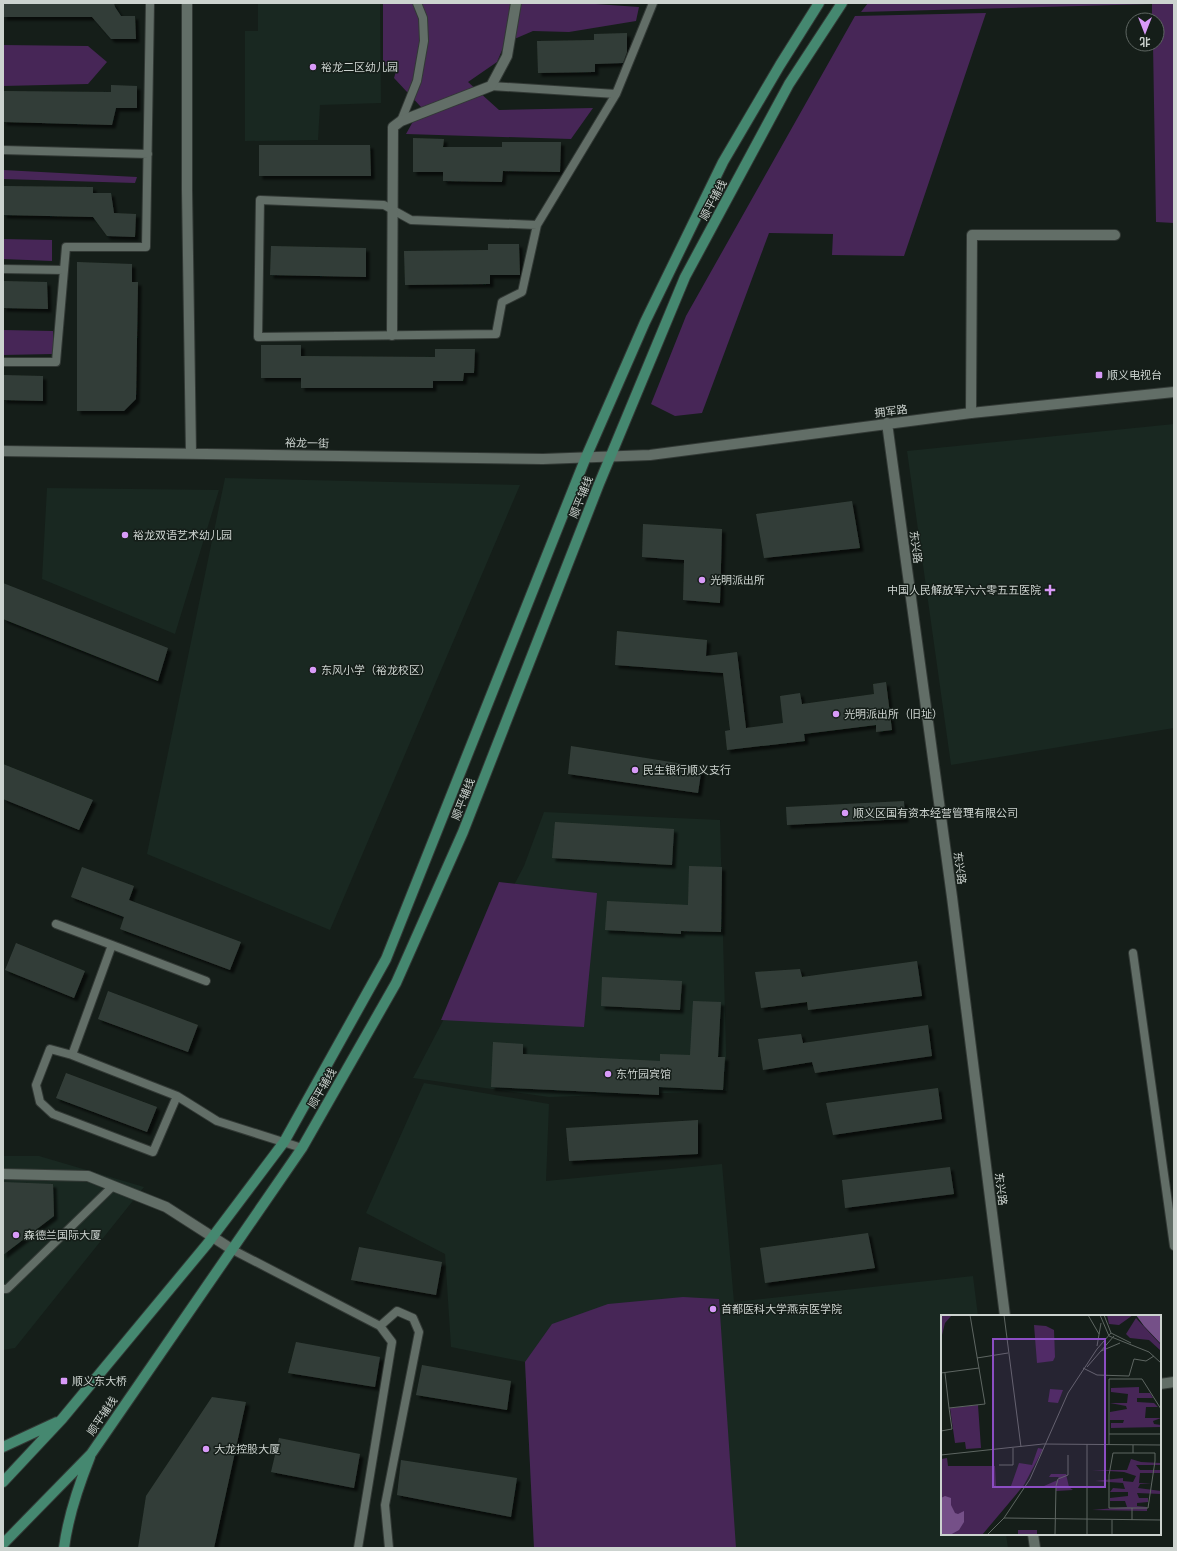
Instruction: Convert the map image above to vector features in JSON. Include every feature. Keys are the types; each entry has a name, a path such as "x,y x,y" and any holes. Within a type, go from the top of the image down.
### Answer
{"main road":[{"name":"顺平辅线","path":"3,1482 62,1419 213,1237 284,1142 386,959 586,457 645,322 723,162 780,64 819,3"},
{"name":"顺平辅线","path":"3,1544 91,1454 302,1148 396,983 454,853 599,484 685,277 789,84 842,3"},
{"path":"3,1447 62,1419"},
{"path":"64,1548 67,1526 76,1493 91,1454"}],"street":[{"path":"187,3 187,190 191,453"},
{"path":"392,335 394,127 400,121 491,86 507,56 516,3"},
{"path":"971,413 972,235 1115,235"},
{"name":"拥军路","path":"611,456 650,454 971,413 1174,392"},
{"name":"东兴路","path":"887,423 952,897 1005,1315"},
{"name":"裕龙一街","path":"3,451 543,459 611,456"},
{"path":"3,1174 88,1176 166,1207 233,1250"},
{"path":"1161,1384 1174,1382"},
{"path":"1033,1535 1035,1548"}],"lane":[{"path":"3,362 56,362 66,247 146,247 150,3"},
{"path":"400,121 417,81 424,41 423,18 416,3"},
{"path":"537,225 411,220 384,205 260,200 258,337 496,334 502,302 522,292 537,225 616,94 653,3"},
{"path":"491,86 616,94"},
{"path":"3,150 148,154"},
{"path":"3,269 64,270"},
{"path":"56,924 206,981"},
{"path":"72,1055 112,945"},
{"path":"1133,953 1174,1246"},
{"path":"177,1096 153,1152 53,1114 40,1102 36,1085 50,1049 72,1055 177,1096 218,1121 302,1148"},
{"path":"3,1289 7,1289 113,1186"},
{"path":"233,1250 380,1326 392,1342 358,1548"},
{"path":"380,1326 397,1311 413,1318 419,1332 385,1505 389,1548"}],"shaded area":[{"name":"裕龙二区幼儿园","path":"258,3 380,3 381,103 320,105 318,140 245,141 245,31 258,31"},
{"path":"383,3 581,3 639,7 636,21 569,32 533,31 505,43 497,62 468,82 499,110 593,108 571,139 406,134 421,107 394,78 397,68 383,65"},
{"path":"868,3 1174,3 1174,223 1156,222 1153,52 1165,52 1165,12 1152,12 1152,4 861,12"},
{"path":"986,13 904,256 832,255 833,234 769,233 702,413 675,416 651,404 686,316 855,16"},
{"path":"3,45 88,46 107,62 88,84 3,86"},
{"path":"3,170 137,177 135,183 3,179"},
{"path":"3,239 52,240 52,261 3,259"},
{"path":"3,330 53,331 53,354 3,355"},
{"name":"中国人民解放军六六零五五医院","path":"1174,424 1174,728 951,765 907,451"},
{"name":"东风小学（裕龙校区）","path":"225,478 520,485 330,930 147,854"},
{"name":"裕龙双语艺术幼儿园","path":"47,488 219,490 175,634 42,579"},
{"name":"东竹园宾馆","path":"544,812 720,820 727,1091 549,1097 413,1078 524,866"},
{"path":"499,882 597,893 584,1027 441,1020"},
{"name":"首都医科大学燕京医学院","path":"424,1083 549,1104 546,1181 722,1164 734,1302 973,1276 978,1315 941,1315 941,1535 1006,1535 1008,1548 534,1548 525,1362 451,1347 445,1254 366,1213"},
{"path":"3,1156 39,1156 144,1187 15,1348 3,1350"},
{"path":"683,1297 719,1299 736,1548 534,1548 525,1362 552,1324 608,1304"}],"building":[{"path":"3,3 114,3 121,16 135,16 136,39 111,39 92,17 3,17"},
{"path":"627,33 627,52 623,63 595,64 595,72 538,73 537,41 594,40 594,34"},
{"path":"111,85 137,86 137,108 116,108 112,125 3,122 3,91 111,92"},
{"path":"413,138 444,139 443,147 502,147 502,142 561,142 560,172 503,171 502,182 443,181 443,172 413,172"},
{"path":"259,145 370,145 371,176 259,176"},
{"path":"3,186 93,187 93,193 111,193 114,213 136,214 135,237 107,236 93,217 3,215"},
{"path":"488,244 519,244 520,275 490,275 490,284 405,285 404,251 488,250"},
{"path":"271,246 366,248 366,277 270,275"},
{"path":"77,262 132,264 132,282 138,282 136,399 124,411 77,411"},
{"path":"3,281 47,282 48,309 3,308"},
{"path":"261,345 301,345 301,356 435,357 435,349 475,349 474,373 464,373 463,381 433,381 433,388 301,388 301,378 261,378"},
{"path":"3,375 43,376 43,401 3,400"},
{"path":"852,501 860,548 764,558 756,514"},
{"name":"光明派出所","path":"643,524 722,529 720,603 683,600 684,560 642,557"},
{"path":"3,583 168,648 158,681 3,619"},
{"path":"617,631 707,640 706,656 737,652 746,728 783,723 780,696 800,693 802,704 874,694 873,684 886,682 892,730 876,732 876,725 804,734 805,741 727,750 725,731 730,730 723,673 615,665"},
{"name":"民生银行顺义支行","path":"571,746 702,767 698,793 568,774"},
{"path":"3,764 93,800 79,830 3,799"},
{"name":"顺义区国有资本经营管理有限公司","path":"904,801 905,819 787,825 786,807"},
{"path":"555,822 674,829 672,865 552,858"},
{"path":"689,866 722,867 721,932 681,931 681,934 605,930 607,901 688,905"},
{"path":"82,867 134,886 129,900 241,942 230,970 120,929 124,917 71,897"},
{"path":"16,943 85,971 74,998 5,970"},
{"path":"917,961 922,996 808,1010 807,1002 761,1008 755,972 800,969 802,977"},
{"path":"602,977 682,981 680,1010 601,1006"},
{"path":"108,991 198,1025 188,1052 98,1019"},
{"name":"东竹园宾馆","path":"693,1001 721,1002 718,1057 725,1057 723,1090 659,1087 659,1095 491,1087 493,1042 523,1044 523,1054 660,1061 660,1054 690,1055"},
{"path":"928,1025 932,1056 815,1073 812,1062 763,1070 758,1039 801,1034 803,1043"},
{"path":"66,1073 157,1107 147,1132 56,1098"},
{"path":"938,1088 942,1119 833,1135 826,1103"},
{"path":"698,1120 698,1154 569,1161 566,1128"},
{"path":"950,1167 954,1194 845,1208 842,1180"},
{"name":"森德兰国际大厦","path":"3,1182 53,1184 54,1216 3,1255"},
{"path":"868,1233 875,1268 765,1283 760,1248"},
{"path":"359,1247 442,1262 436,1295 351,1280"},
{"path":"296,1342 380,1357 375,1387 288,1373"},
{"path":"422,1365 511,1381 507,1410 416,1395"},
{"name":"大龙控股大厦","path":"212,1397 246,1402 214,1548 138,1548 146,1496"},
{"path":"279,1438 360,1454 354,1488 271,1472"},
{"path":"401,1460 517,1478 511,1517 397,1495"}],"place":[{"name":"裕龙二区幼儿园","path":"313,67"},
{"name":"顺义电视台","path":"1099,375"},
{"name":"裕龙双语艺术幼儿园","path":"125,535"},
{"name":"光明派出所","path":"702,580"},
{"name":"中国人民解放军六六零五五医院","path":"1050,590"},
{"name":"东风小学（裕龙校区）","path":"313,670"},
{"name":"光明派出所（旧址）","path":"836,714"},
{"name":"民生银行顺义支行","path":"635,770"},
{"name":"顺义区国有资本经营管理有限公司","path":"845,813"},
{"name":"东竹园宾馆","path":"608,1074"},
{"name":"森德兰国际大厦","path":"16,1235"},
{"name":"首都医科大学燕京医学院","path":"713,1309"},
{"name":"顺义东大桥","path":"64,1381"},
{"name":"大龙控股大厦","path":"206,1449"}]}
